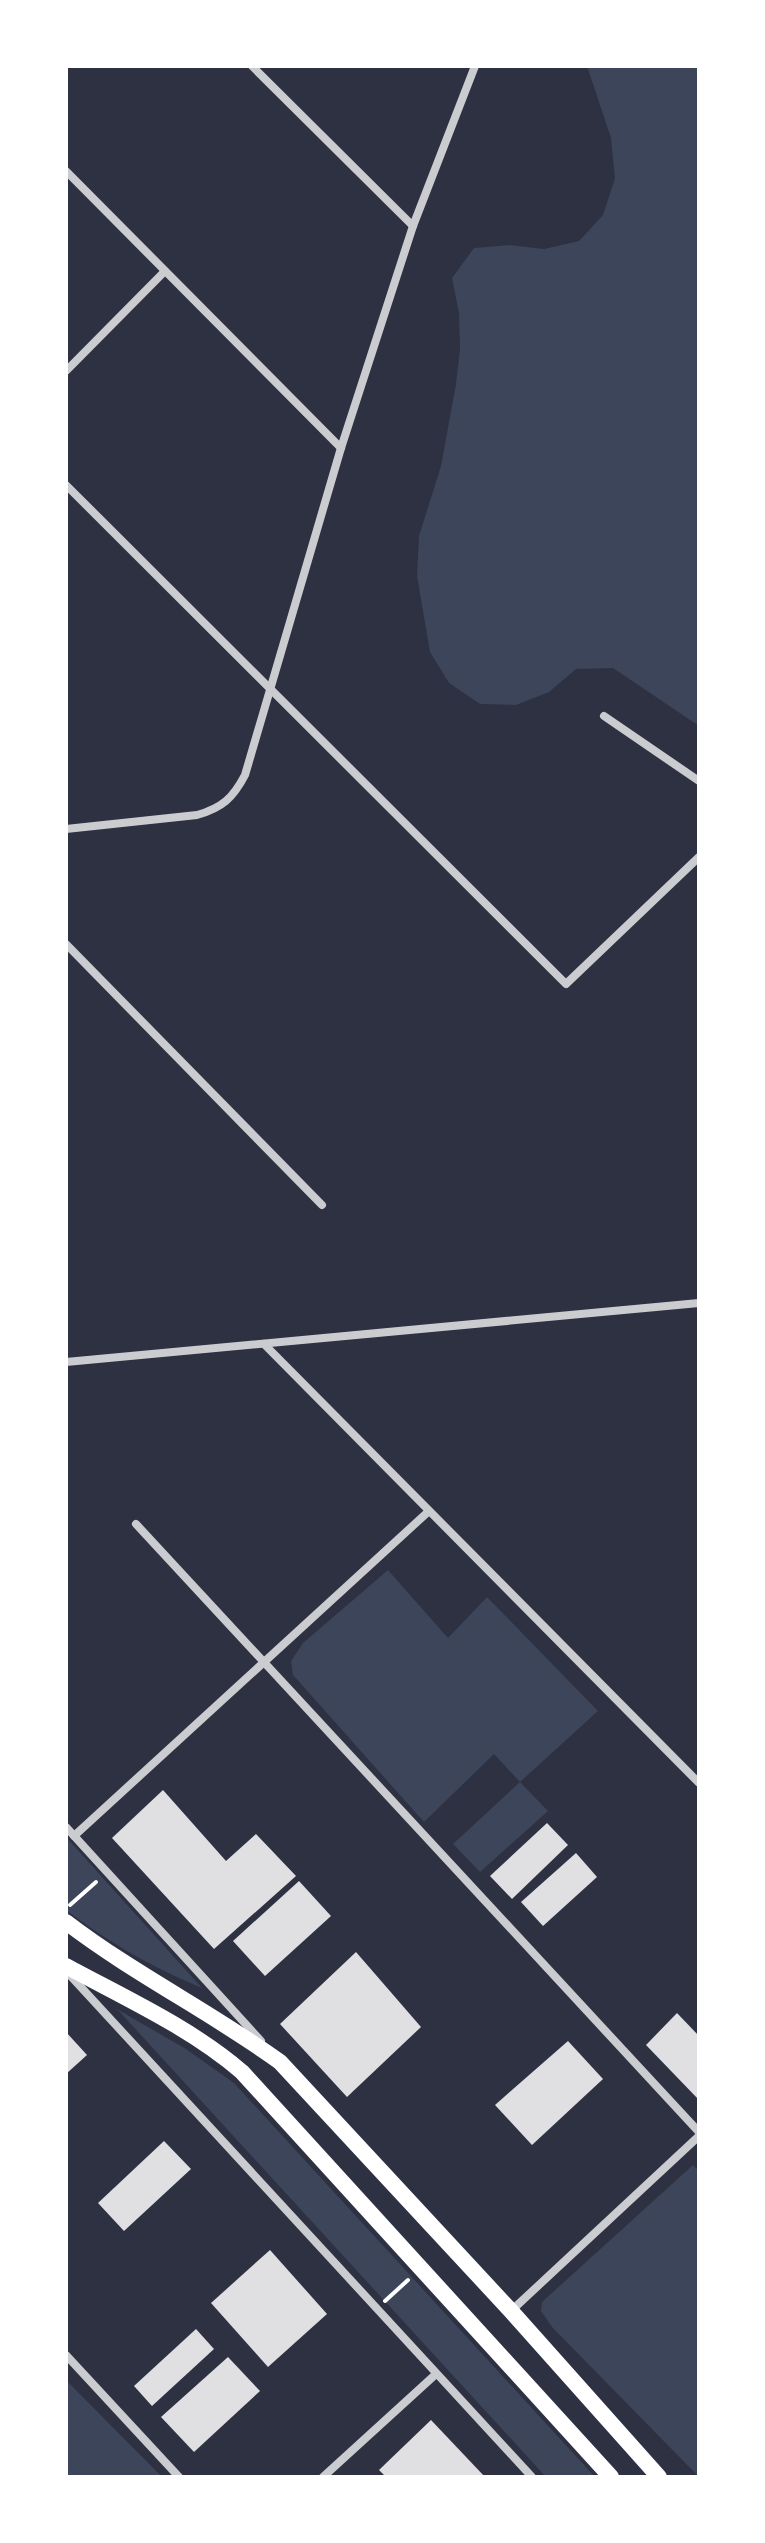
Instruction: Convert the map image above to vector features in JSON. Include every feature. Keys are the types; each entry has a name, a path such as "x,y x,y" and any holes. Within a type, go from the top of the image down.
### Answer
{"main road":[{"path":"66,1922 102,1949 280,2062 511,2311 659,2477"},
{"path":"66,1969 197,2039 242,2072 611,2477"}],"street":[{"path":"252,66 413,226"},
{"path":"66,829 192,816 214,810 228,802 245,775 341,448 413,226 475,66"},
{"path":"66,171 341,448"},
{"path":"66,371 165,271"},
{"path":"66,485 566,984 699,857"},
{"path":"604,716 699,781"},
{"path":"66,944 322,1205"},
{"path":"66,1362 699,1303"},
{"path":"264,1344 699,1783"},
{"path":"74,1836 429,1511"},
{"path":"136,1524 699,2134 511,2311"},
{"path":"66,1827 280,2062"},
{"path":"66,1969 532,2477"},
{"path":"66,2355 179,2477"},
{"path":"323,2477 436,2374"}],"path":[{"path":"66,1910 107,1872"}],"shaded area":[{"path":"587,66 699,66 699,726 613,668 576,669 549,692 516,705 480,704 449,683 430,652 417,576 419,536 441,466 456,384 460,349 459,313 452,278 474,248 510,245 544,249 579,241 603,215 615,178 611,138"},
{"path":"388,1570 448,1638 487,1597 598,1711 520,1782 494,1754 424,1822 293,1675 291,1661 303,1643"},
{"path":"520,1782 548,1811 480,1872 453,1844"},
{"path":"66,1837 202,1988 131,1954 66,1910"},
{"path":"117,2009 186,2049 234,2083 595,2477 546,2477"},
{"path":"693,2165 699,2171 699,2477 552,2327 541,2311 542,2302"},
{"path":"66,2380 162,2477 66,2477"}],"building":[{"path":"163,1790 226,1861 256,1834 296,1876 214,1949 112,1838"},
{"path":"547,1823 568,1845 512,1899 490,1876"},
{"path":"576,1853 597,1877 543,1926 521,1902"},
{"path":"299,1881 331,1916 265,1976 233,1941"},
{"path":"356,1952 421,2027 347,2097 280,2024"},
{"path":"677,2013 699,2036 699,2100 646,2045"},
{"path":"66,2032 87,2055 66,2074"},
{"path":"568,2041 603,2079 532,2145 495,2105"},
{"path":"164,2141 191,2169 124,2231 98,2203"},
{"path":"270,2250 327,2314 268,2367 211,2303"},
{"path":"196,2329 214,2349 152,2406 134,2386"},
{"path":"228,2357 260,2391 194,2452 161,2417"},
{"path":"431,2420 485,2477 386,2477 379,2470"}]}
